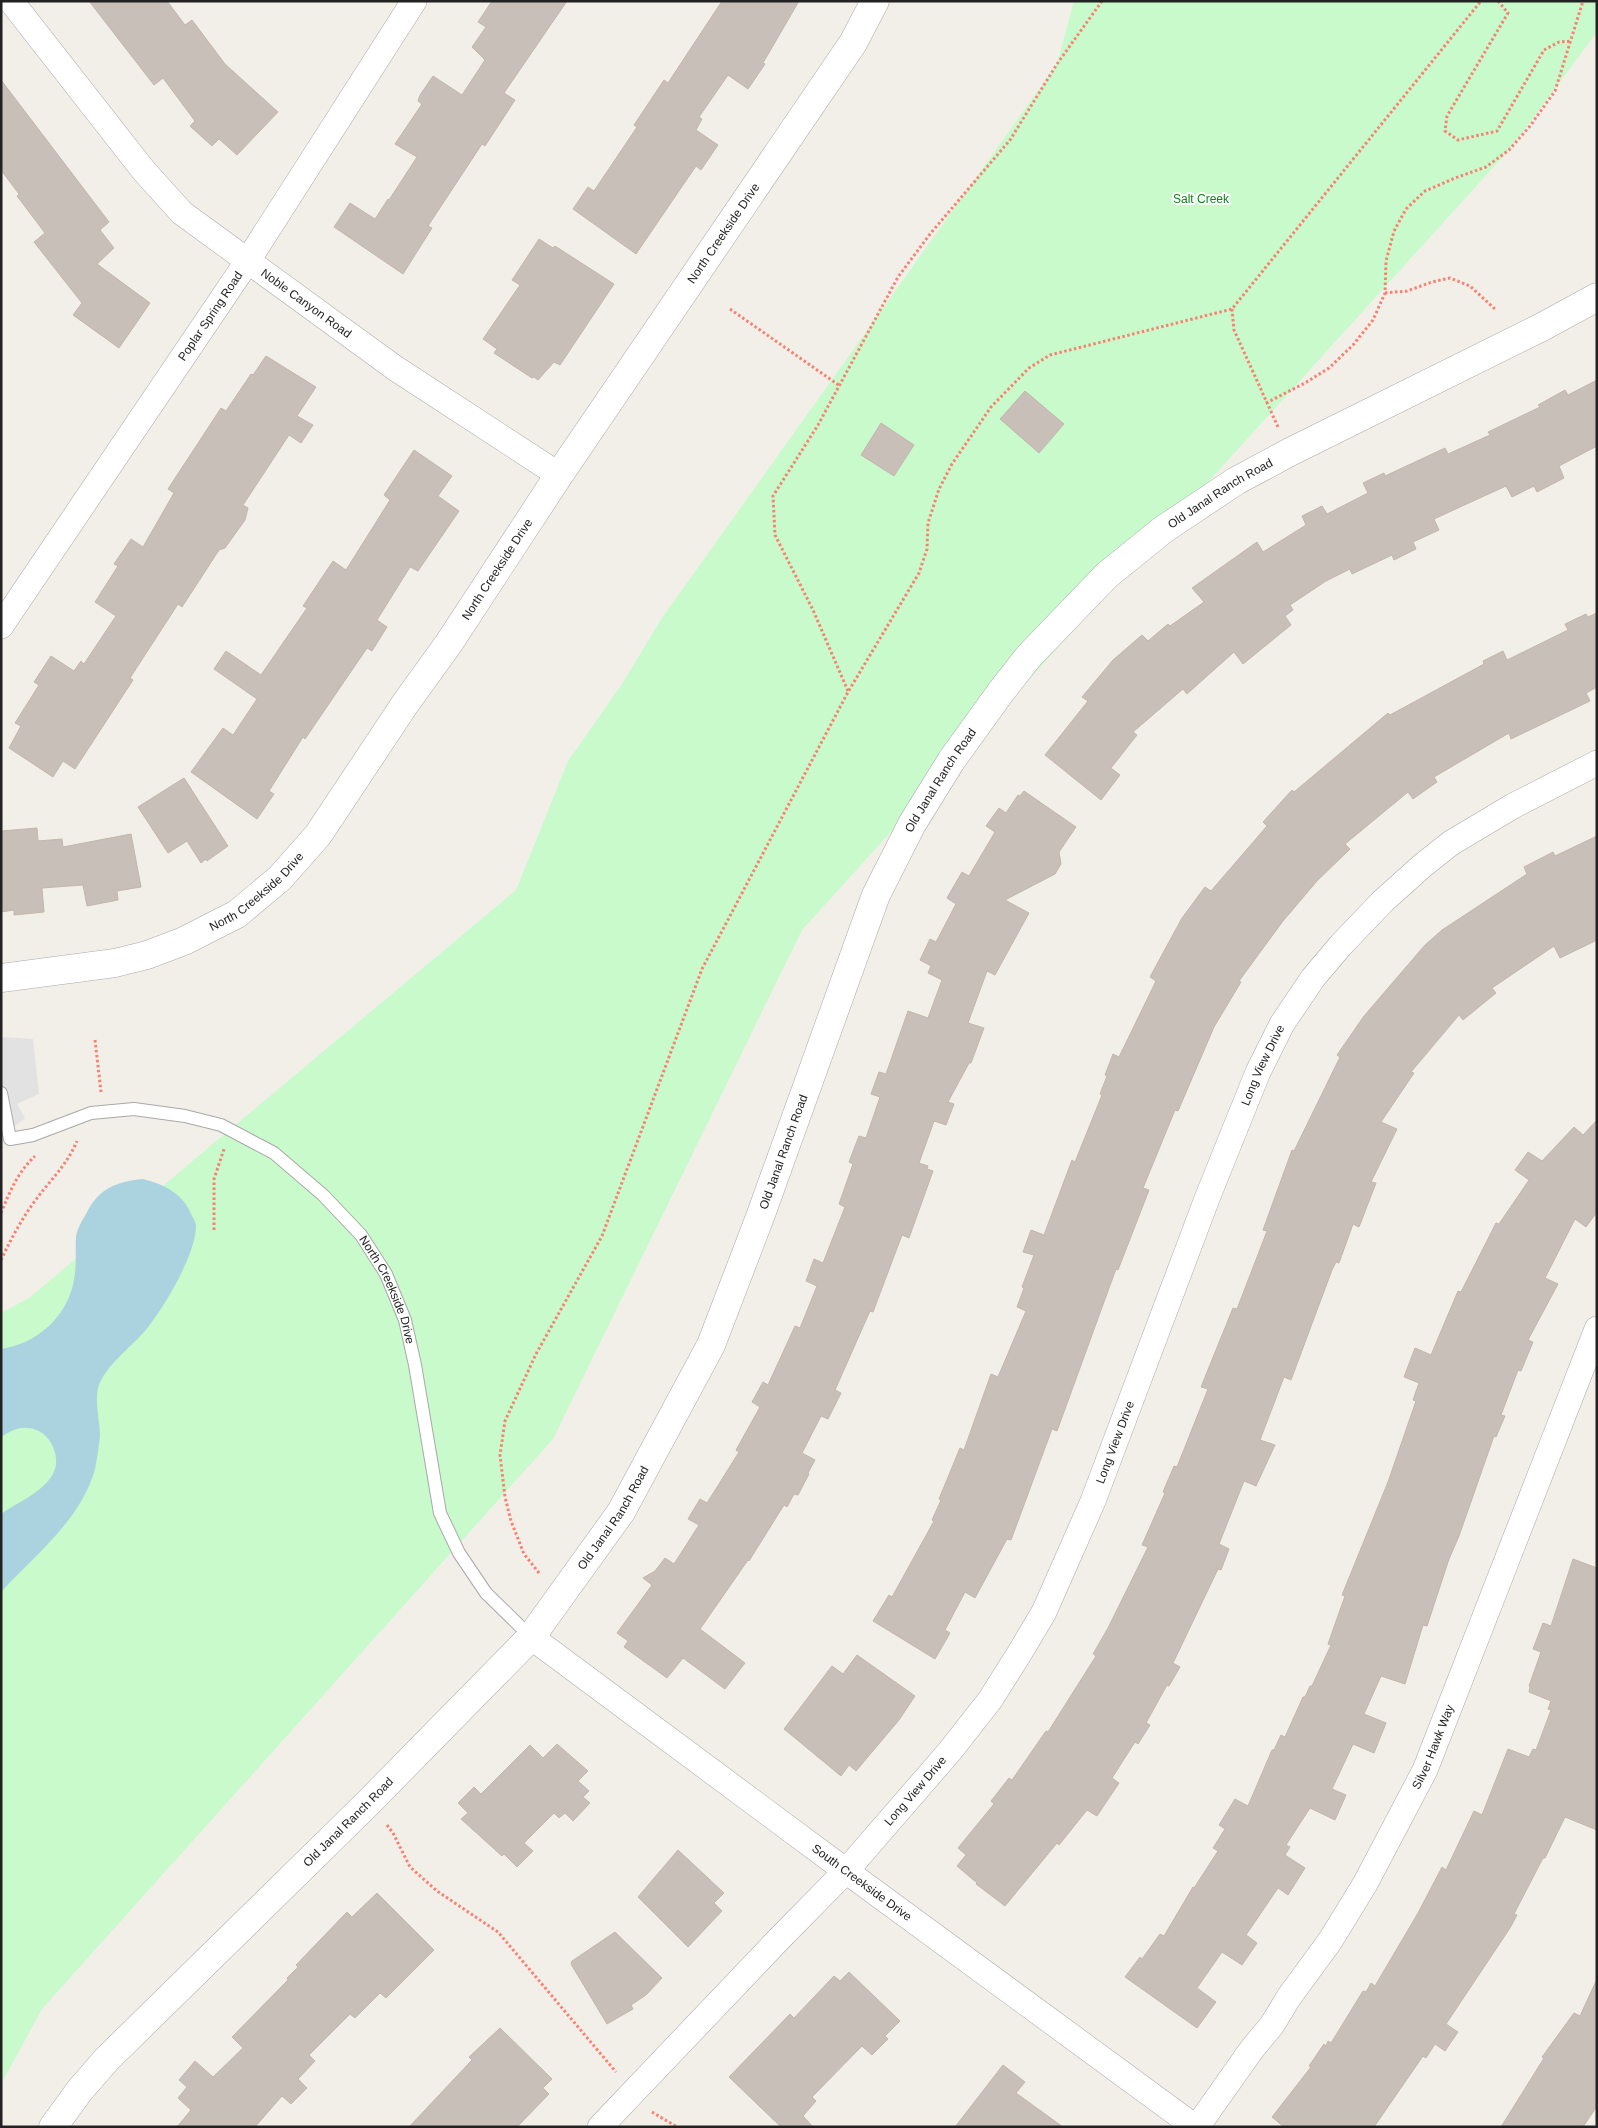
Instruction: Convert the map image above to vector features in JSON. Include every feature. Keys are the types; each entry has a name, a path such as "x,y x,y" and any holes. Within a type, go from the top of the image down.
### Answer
{"street":[{"name":"Noble Canyon Road","path":"11,1 127,150 182,213 395,368 559,475"},
{"name":"Poplar Spring Road","path":"1,626 247,262 414,1"},
{"name":"North Creekside Drive","path":"1,978 115,963 147,955 184,941 238,914 280,878 318,835 405,704 449,643 559,475 853,44 875,1"},
{"name":"Old Janal Ranch Road","path":"53,2127 80,2090 107,2059 368,1802 531,1637 621,1512 711,1345 760,1218 876,895 912,824 951,761 1029,656 1107,575 1180,519 1236,481 1290,452 1542,327 1597,297"},
{"name":"Long View Drive","path":"600,2127 780,1938 846,1872 916,1792 984,1708 1015,1662 1044,1612 1096,1494 1239,1117 1282,1024 1313,978 1382,901 1422,866 1451,844 1513,806 1597,763"},
{"name":"Silver Hawk Way","path":"1196,2127 1252,2049 1272,2025 1289,1997 1330,1941 1366,1884 1393,1834 1425,1770 1597,1329"},
{"name":"South Creekside Drive","path":"531,1637 846,1872 1196,2127"}],"lane":[{"name":"North Creekside Drive","path":"1,1093 10,1139 33,1135 91,1113 134,1109 185,1116 222,1125 274,1153 323,1195 361,1235 386,1274 405,1320 440,1513 459,1553 486,1593 531,1637"}],"path":[{"path":"848,692 812,610 775,535 773,496 840,386 898,277 930,234 1010,140 1057,64 1102,1"},
{"path":"539,1573 524,1554 511,1521 505,1497 500,1455 504,1421 536,1354 602,1236 702,969 848,692 921,568 927,548 928,523 938,488 952,464 991,408 1029,368 1050,355 1232,309 1481,1"},
{"path":"1498,1 1508,13 1447,116 1445,131 1458,140 1497,131 1544,50 1559,42 1572,41"},
{"path":"1266,402 1306,383 1329,368 1353,345 1373,320 1385,293 1386,261 1394,231 1406,209 1425,191 1486,167 1509,150 1530,126 1555,91 1584,1"},
{"path":"1385,293 1408,291 1432,282 1450,278 1470,286 1496,310"},
{"path":"730,309 823,372 840,386"},
{"path":"1232,309 1234,330 1290,452"},
{"path":"95,1040 104,1112"},
{"path":"1,1260 32,1205 70,1158 80,1133"},
{"path":"214,1230 214,1179 226,1146 221,1143"},
{"path":"1,1213 23,1168 41,1151"},
{"path":"368,1802 393,1833 410,1867 437,1891 498,1932 610,2064 632,2094 653,2113 677,2127"}],"green space":[{"name":"Salt Creek","path":"1074,1 1597,1 1597,32 1509,150 802,930 553,1439 42,2009 1,2084 1,1313 29,1298 516,890 568,761 622,684 662,618 1057,64"}],"shaded area":[{"path":"1,1037 33,1039 39,1094 17,1104 25,1118 1,1137"}],"water":[{"path":"143,1179 166,1187 184,1201 196,1226 191,1252 169,1296 145,1331 115,1362 100,1382 97,1395 97,1409 100,1435 95,1469 79,1505 56,1536 1,1592 1,1514 43,1487 53,1474 56,1467 56,1459 52,1444 35,1429 20,1428 1,1437 1,1349 27,1341 38,1334 49,1326 65,1305 71,1293 75,1275 77,1232 95,1199 108,1188 115,1185"}],"building":[{"path":"89,1 167,1 185,25 192,20 225,64 278,112 237,155 219,139 212,146 190,126 195,121 163,78 154,85"},
{"path":"492,1 567,1 504,93 515,100 485,146 482,144 428,226 432,228 403,274 334,227 350,203 375,219 389,200 417,157 395,144 422,104 418,101 420,95 433,76 462,95 485,60 472,47 486,27 478,22"},
{"path":"722,1 799,1 763,63 765,64 748,89 728,75 699,117 702,119 696,130 718,145 701,170 696,166 636,254 573,209 588,187 594,191 637,127 634,125 664,80 668,83"},
{"path":"1,80 109,222 100,230 114,248 97,264 150,303 119,348 73,315 82,303 34,242 45,233 17,196 19,194 1,170"},
{"path":"539,239 553,248 555,246 614,284 560,365 554,362 538,380 494,353 497,349 483,339 520,285 512,280"},
{"path":"266,356 316,387 297,416 313,425 301,443 289,435 243,505 248,508 245,520 225,548 219,550 182,607 178,604 130,678 133,680 75,769 63,761 53,777 9,748 21,726 15,723 39,685 34,682 51,656 74,671 81,661 84,664 116,616 95,602 118,566 114,564 131,539 143,547 174,493 168,489 221,408 226,411 251,374 253,375"},
{"path":"1597,380 1597,446 1559,466 1564,478 1537,492 1534,486 1512,497 1506,486 1434,519 1439,530 1413,542 1416,549 1394,560 1392,555 1352,574 1350,569 1326,581 1290,605 1293,610 1285,616 1291,625 1243,664 1234,652 1187,694 1183,689 1133,732 1137,735 1111,768 1120,775 1101,800 1045,755 1088,701 1082,697 1113,660 1142,635 1148,641 1168,624 1170,626 1204,602 1192,588 1257,542 1263,552 1306,525 1302,516 1322,506 1327,514 1368,493 1363,483 1384,473 1385,476 1445,448 1448,454 1490,435 1488,432 1540,407 1538,405 1565,390 1568,395"},
{"path":"1025,391 1064,424 1039,453 1000,419"},
{"path":"881,423 914,445 894,476 861,455"},
{"path":"414,450 452,476 438,496 459,511 418,571 410,567 377,620 387,627 372,651 367,648 305,739 303,737 269,791 274,794 257,819 191,772 223,728 233,735 257,699 214,669 226,651 261,675 307,608 303,606 333,561 346,570 390,500 384,495"},
{"path":"1597,613 1597,687 1586,693 1590,701 1511,739 1509,733 1434,777 1437,782 1413,799 1408,792 1345,844 1350,849 1317,881 1283,921 1239,981 1241,982 1214,1027 1178,1111 1175,1110 1143,1188 1149,1190 1118,1270 1116,1269 1057,1431 1052,1429 1011,1540 1007,1539 975,1598 965,1592 945,1630 950,1633 935,1659 873,1621 889,1595 892,1597 934,1521 932,1520 941,1500 939,1499 960,1448 964,1450 991,1374 998,1377 1026,1311 1017,1307 1034,1255 1023,1252 1031,1230 1044,1235 1072,1160 1075,1162 1102,1095 1100,1094 1107,1076 1105,1075 1113,1054 1119,1057 1156,981 1150,977 1182,918 1205,887 1211,891 1267,826 1263,822 1292,790 1294,792 1388,713 1390,715 1484,664 1483,661 1503,651 1507,660 1568,630 1565,624 1586,614 1588,617"},
{"path":"184,778 228,846 207,861 206,859 201,863 187,841 168,853 138,807"},
{"path":"1024,791 1076,827 1059,852 1061,864 1055,874 1005,900 1029,913 995,975 987,971 968,1023 984,1028 971,1063 969,1063 948,1102 954,1104 946,1125 934,1121 919,1163 928,1166 927,1169 933,1171 909,1238 902,1235 873,1312 870,1311 835,1390 841,1393 828,1419 821,1416 802,1453 815,1460 798,1495 794,1494 787,1507 784,1505 749,1561 700,1629 745,1663 725,1689 683,1658 667,1678 624,1647 628,1641 617,1633 652,1585 643,1578 655,1571 665,1558 674,1564 699,1525 688,1519 700,1499 707,1503 739,1452 736,1450 760,1407 752,1402 763,1382 768,1385 795,1326 800,1328 817,1286 806,1281 814,1259 823,1263 845,1207 839,1204 853,1164 849,1162 859,1136 866,1138 880,1097 871,1094 879,1072 886,1074 908,1011 928,1018 942,980 928,973 931,966 920,960 930,939 936,942 956,904 947,898 962,872 969,876 995,832 986,826 999,808 1006,813 1018,795 1020,796"},
{"path":"37,828 38,841 62,839 63,847 131,834 141,887 117,891 118,900 87,906 83,885 42,888 44,912 14,915 14,910 1,912 1,831"},
{"path":"1597,836 1597,940 1560,958 1554,946 1492,988 1496,993 1463,1020 1459,1015 1411,1072 1414,1073 1381,1122 1397,1129 1371,1182 1376,1183 1359,1227 1353,1224 1339,1263 1336,1262 1332,1270 1291,1380 1284,1377 1260,1440 1275,1445 1256,1486 1244,1481 1219,1544 1229,1549 1221,1570 1218,1569 1173,1663 1180,1667 1169,1686 1167,1685 1146,1723 1150,1725 1138,1744 1135,1742 1112,1778 1119,1783 1097,1816 1087,1810 1005,1906 976,1884 957,1866 966,1855 958,1848 994,1804 991,1801 1009,1778 1012,1780 1046,1731 1048,1732 1096,1656 1093,1654 1148,1547 1142,1545 1165,1493 1163,1492 1174,1466 1177,1467 1208,1389 1201,1387 1233,1308 1237,1309 1267,1231 1263,1230 1292,1150 1294,1151 1340,1057 1337,1055 1364,1016 1425,945 1442,930 1527,874 1524,867 1553,852 1555,856"},
{"path":"1597,1120 1597,1212 1586,1227 1575,1219 1545,1278 1558,1284 1528,1340 1533,1342 1521,1371 1518,1370 1501,1415 1505,1416 1496,1437 1494,1436 1449,1559 1427,1626 1423,1625 1405,1684 1381,1676 1364,1714 1386,1723 1374,1753 1353,1744 1332,1789 1346,1795 1335,1820 1310,1808 1286,1845 1290,1847 1285,1855 1305,1868 1288,1895 1278,1888 1246,1935 1257,1943 1242,1965 1222,1952 1197,1988 1216,2002 1197,2028 1125,1977 1140,1957 1142,1959 1160,1934 1164,1936 1193,1887 1218,1851 1213,1848 1225,1829 1219,1825 1235,1799 1248,1806 1272,1750 1274,1750 1281,1735 1285,1737 1303,1697 1305,1697 1310,1686 1312,1686 1331,1645 1328,1644 1345,1596 1342,1595 1388,1482 1416,1401 1413,1400 1419,1383 1404,1377 1415,1348 1431,1355 1458,1291 1461,1292 1496,1223 1499,1224 1529,1180 1515,1170 1528,1152 1542,1161 1574,1127 1583,1135"},
{"path":"1573,1559 1597,1568 1597,1830 1565,1817 1514,1914 1517,1915 1510,1928 1446,2024 1458,2032 1445,2051 1435,2044 1426,2058 1423,2056 1374,2127 1284,2127 1272,2117 1311,2067 1309,2066 1324,2044 1326,2046 1328,2041 1331,2043 1363,1991 1366,1992 1371,1983 1375,1986 1418,1913 1442,1867 1446,1870 1474,1811 1482,1815 1508,1749 1529,1757 1533,1749 1536,1750 1551,1710 1548,1709 1551,1701 1529,1692 1529,1686 1541,1652 1533,1649 1543,1623 1551,1626"},
{"path":"857,1655 915,1696 899,1720 856,1771 849,1765 841,1776 784,1729 832,1666 843,1674"},
{"path":"557,1744 588,1771 578,1781 589,1791 583,1797 590,1803 573,1821 565,1813 559,1818 554,1813 524,1843 533,1851 517,1867 461,1819 468,1813 458,1803 474,1787 481,1794 530,1745 543,1758"},
{"path":"678,1850 724,1893 714,1903 722,1911 688,1947 638,1897"},
{"path":"377,1893 434,1950 386,1998 380,1993 355,2018 350,2014 309,2055 315,2061 298,2079 307,2088 291,2104 282,2096 255,2127 177,2127 191,2110 178,2098 187,2087 179,2080 195,2061 213,2077 243,2048 232,2037 288,1980 287,1978 298,1967 296,1965 347,1912 352,1917"},
{"path":"615,1932 662,1978 646,1995 631,2005 633,2009 607,2024 571,1964 572,1961"},
{"path":"849,1972 900,2021 885,2036 888,2039 872,2055 862,2046 812,2097 816,2101 803,2116 813,2127 781,2127 729,2077 790,2014 794,2018 834,1976 840,1981"},
{"path":"1597,1979 1597,2106 1583,2127 1501,2127 1544,2058 1542,2057 1574,2013 1580,2016"},
{"path":"500,2028 552,2079 543,2088 549,2094 517,2127 409,2127 472,2060 469,2057"},
{"path":"1003,2065 1025,2082 1016,2093 1063,2127 955,2127"}]}
